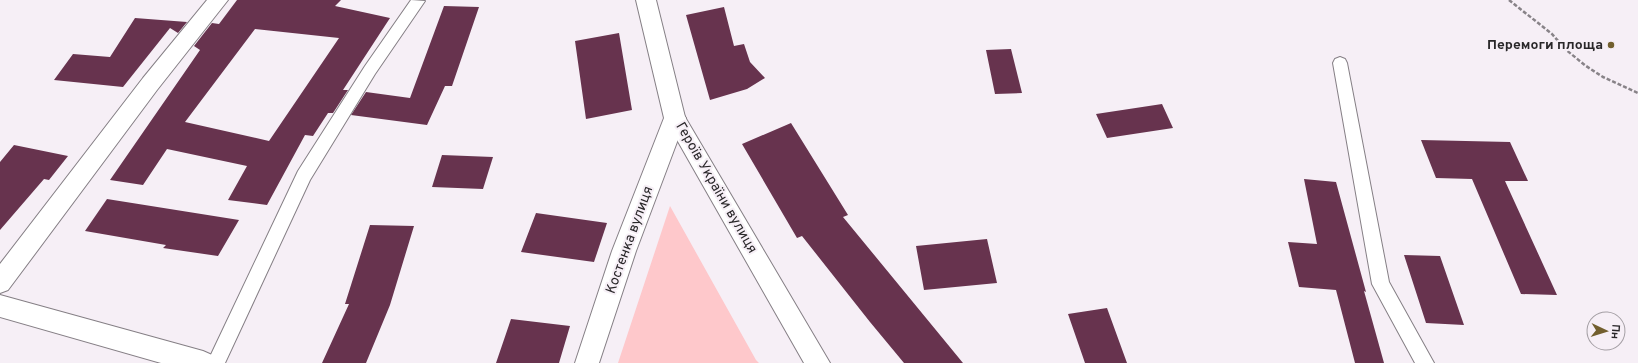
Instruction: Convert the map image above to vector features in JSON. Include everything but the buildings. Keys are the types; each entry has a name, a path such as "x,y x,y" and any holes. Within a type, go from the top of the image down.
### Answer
{"street":[{"path":"0,282 150,84 218,0"},
{"name":"Героїв України вулиця","path":"646,0 675,118 818,363"},
{"name":"Костенка вулиця","path":"588,363 624,252 675,118"},
{"path":"0,306 203,363"}],"lane":[{"path":"216,363 304,176 370,70 418,1"},
{"path":"1340,63 1380,284 1425,363"}],"path":[{"path":"1510,0 1552,34 1565,49 1586,66 1603,77 1638,93"}],"shaded area":[{"path":"670,206 756,360 759,363 618,363"}],"place":[{"name":"Перемоги площа","path":"1611,45"}]}
